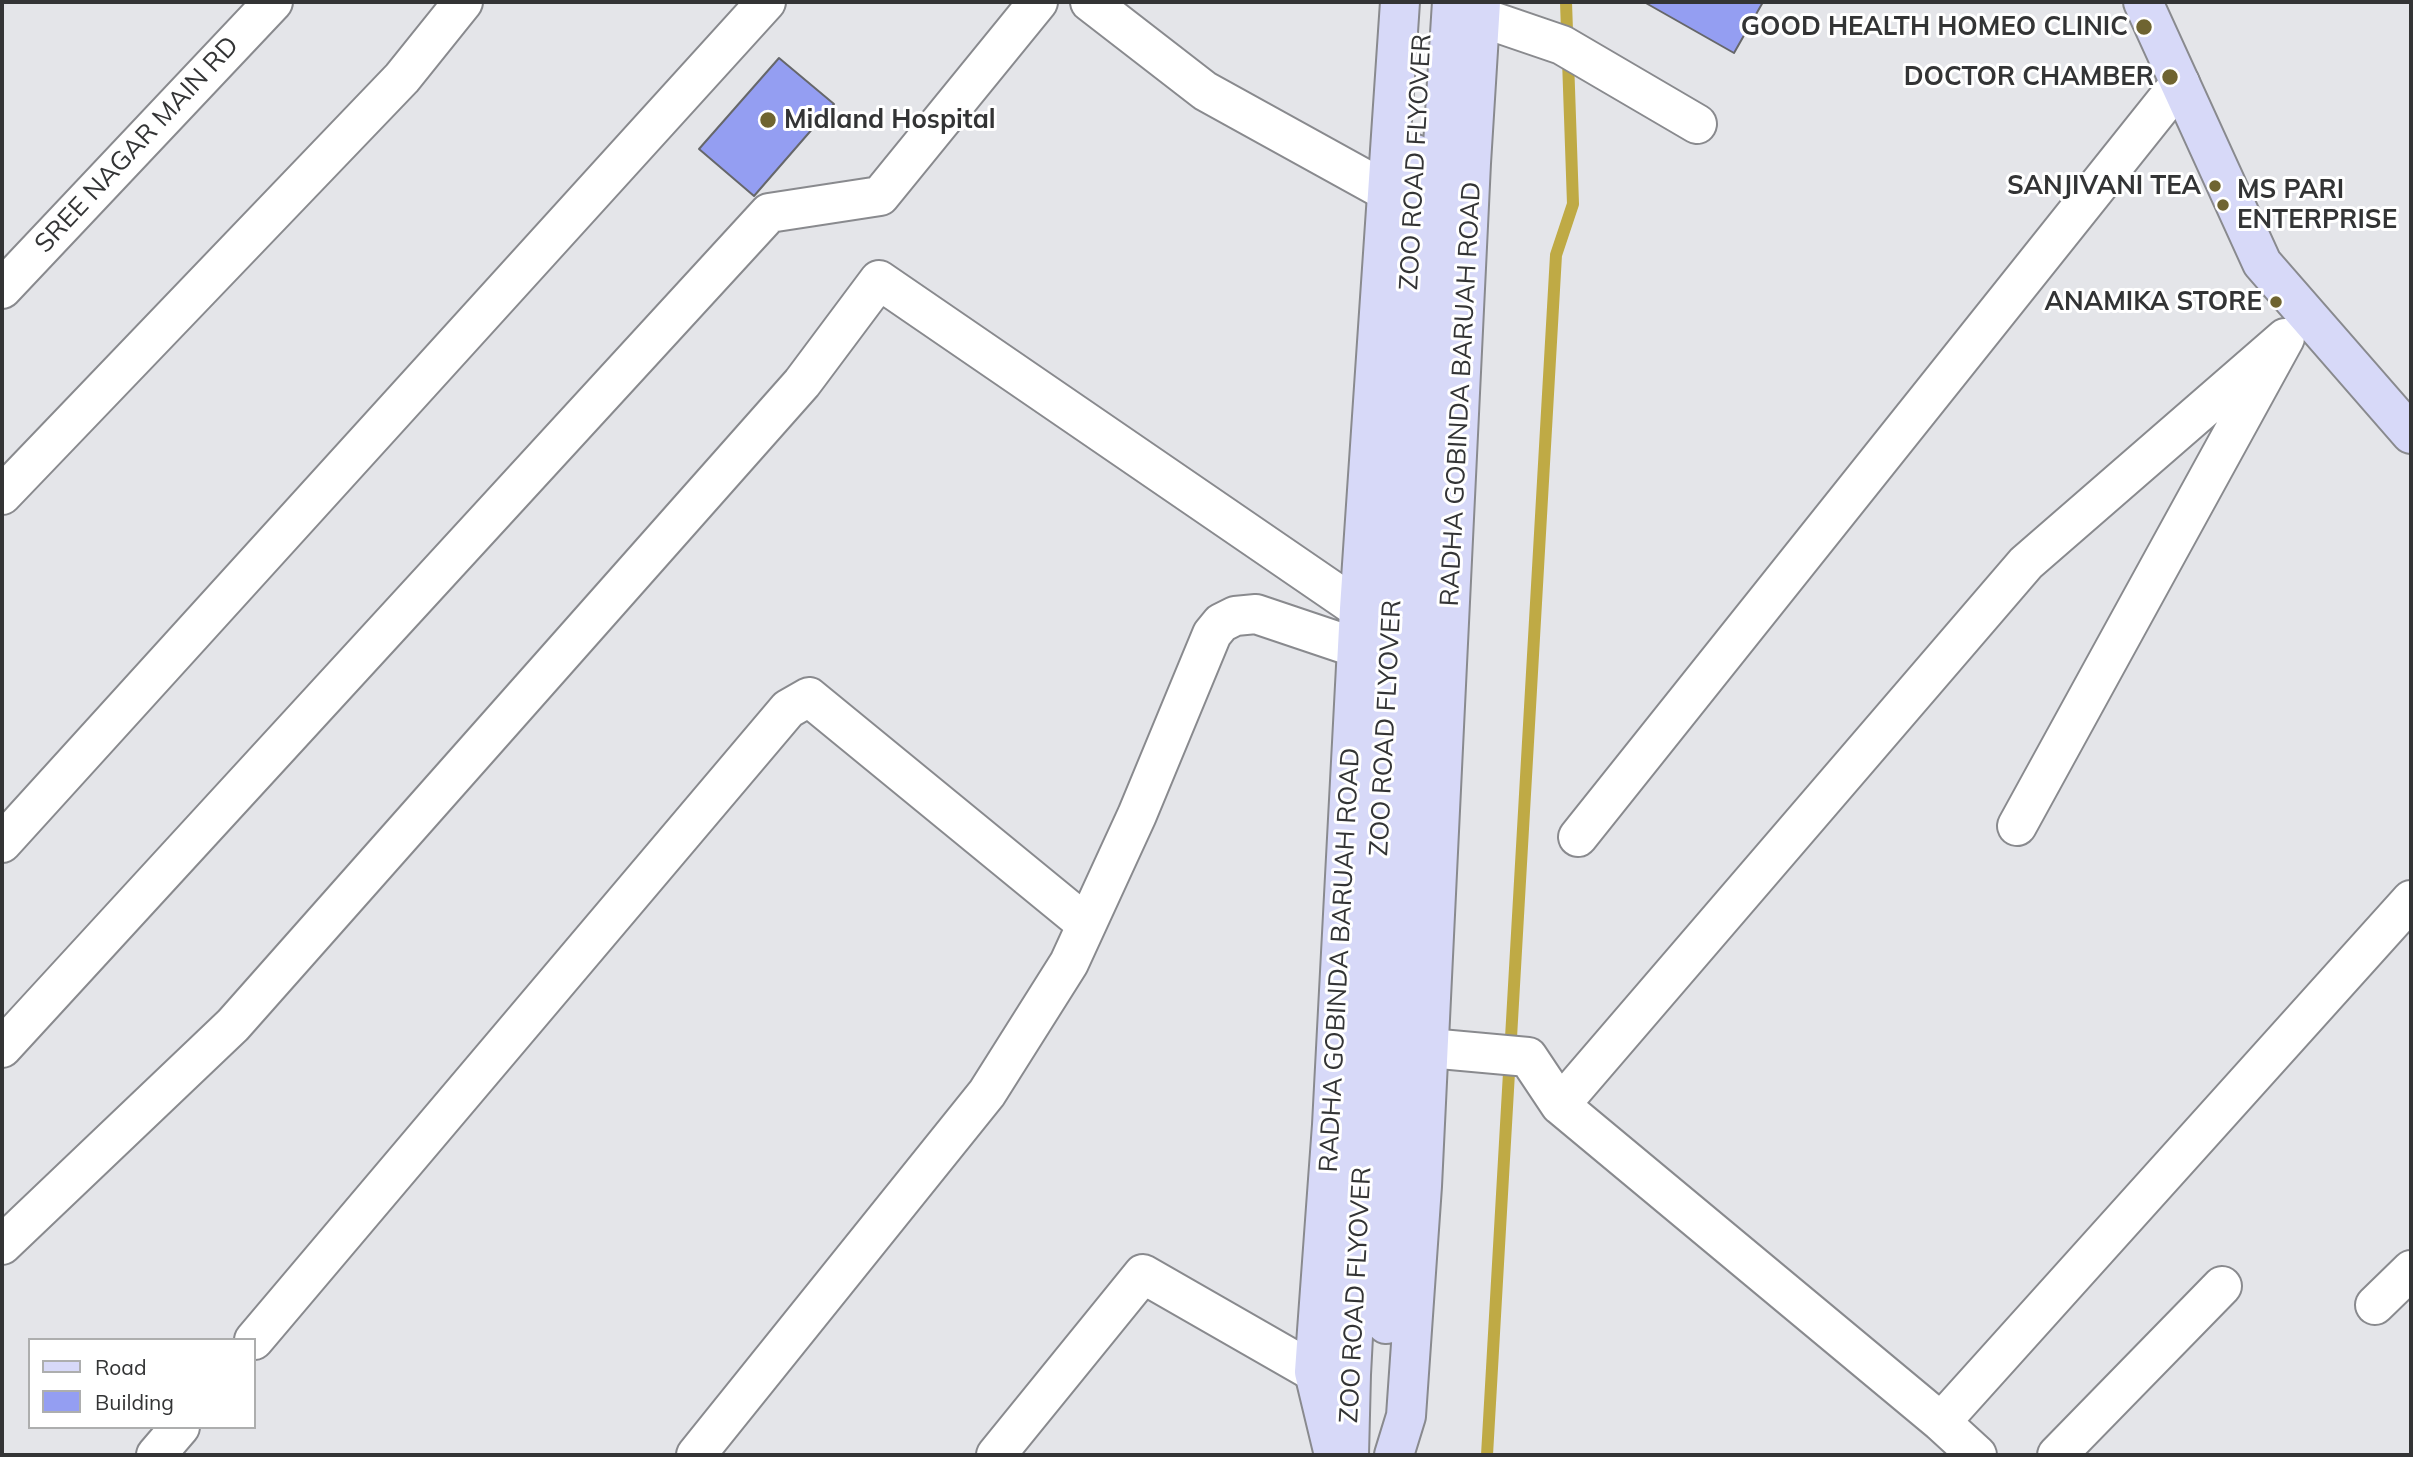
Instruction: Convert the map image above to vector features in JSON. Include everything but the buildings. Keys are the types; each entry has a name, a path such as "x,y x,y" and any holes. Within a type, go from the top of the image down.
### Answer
{"main road":[{"name":"RADHA GOBINDA BARUAH ROAD","path":"1334,1455 1350,1377 1332,1125 1359,609 1400,2"},
{"name":"ZOO ROAD FLYOVER","path":"1349,1455 1350,1377 1424,2"},
{"path":"2143,2 2262,263 2411,434"},
{"name":"RADHA GOBINDA BARUAH ROAD","path":"1394,1455 1406,1416 1422,1186 1471,177 1471,7"},
{"name":"ZOO ROAD FLYOVER","path":"1382,1455 1350,1377 1435,353 1443,145 1471,7"}],"street":[{"name":"SREE NAGAR MAIN RD","path":"2,289 273,2"},
{"path":"2,495 402,78 463,2"},
{"path":"2,843 766,2"},
{"path":"2,1048 769,213 880,195 1038,2"},
{"path":"1090,2 1205,91 1386,191"},
{"path":"1471,7 1562,45 1697,124"},
{"path":"1578,838 2180,83"},
{"path":"2,1245 233,1025 802,383 879,280 1359,609"},
{"path":"1560,1105 2026,563 2285,338 2017,826"},
{"path":"696,1455 987,1093 1069,963 1137,815 1212,634 1221,623 1235,616 1256,614 1357,648"},
{"path":"256,1338 788,709 809,697 1086,924"},
{"path":"1941,1422 2411,900"},
{"path":"1429,1048 1528,1057 1560,1105 1941,1422 1977,1455"},
{"path":"2375,1305 2411,1270"},
{"path":"996,1455 1143,1274 1350,1377"},
{"path":"2057,1455 2222,1286"},
{"path":"156,1455 178,1429"}],"waterway":[{"path":"1487,1455 1556,255 1573,204 1566,2"}],"place":[{"name":"GOOD HEALTH HOMEO CLINIC","path":"2144,27"},
{"name":"DOCTOR CHAMBER","path":"2170,77"},
{"name":"Midland Hospital","path":"768,120"},
{"name":"SANJIVANI TEA","path":"2215,186"},
{"name":"MS PARI ENTERPRISE","path":"2223,205"},
{"name":"ANAMIKA STORE","path":"2276,302"}]}
